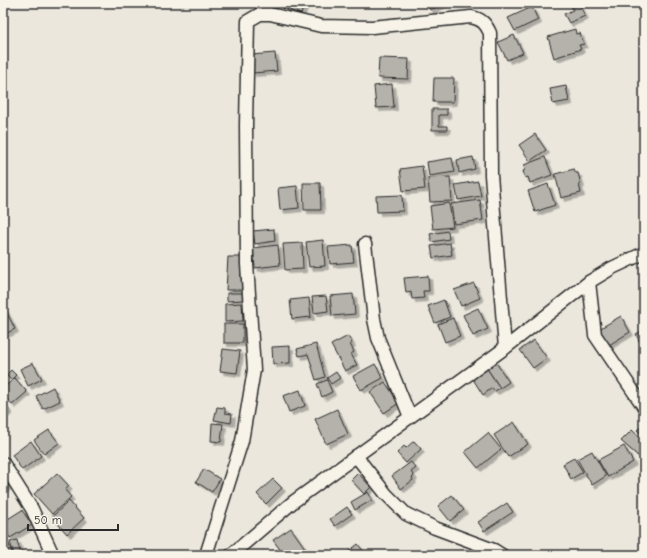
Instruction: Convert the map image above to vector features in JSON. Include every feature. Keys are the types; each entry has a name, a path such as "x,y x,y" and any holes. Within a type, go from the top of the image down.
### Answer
{"street":[{"path":"206,555 242,441 254,370 247,264 246,125 248,21 260,14 270,14 321,26 372,27 471,17 478,18 487,26 490,33 491,175 505,348"},
{"path":"365,244 374,320 378,338 410,417"},
{"path":"230,555 293,502 505,348 590,282 612,268 644,253"},
{"path":"590,282 595,335 644,408"},
{"path":"356,456 386,494 406,514 435,528 494,550 502,555"},
{"path":"3,463 32,510 53,555"}],"building":[{"path":"285,3 305,3 301,14 283,8"},
{"path":"427,3 446,3 430,10"},
{"path":"579,3 585,16 569,23 564,14 573,10 571,5"},
{"path":"532,7 538,20 515,31 508,18"},
{"path":"575,29 576,34 580,33 584,44 579,45 581,49 554,58 548,37"},
{"path":"514,35 523,53 507,60 498,42"},
{"path":"275,53 277,71 252,73 251,55"},
{"path":"379,58 409,59 408,79 378,78"},
{"path":"434,78 454,78 453,102 433,102"},
{"path":"392,84 394,107 376,108 374,86"},
{"path":"566,86 569,101 553,104 550,89"},
{"path":"432,109 447,109 447,115 439,115 439,126 447,126 447,130 432,130"},
{"path":"535,134 546,150 530,161 519,145"},
{"path":"473,157 475,169 459,173 457,160"},
{"path":"545,157 552,175 530,183 528,177 525,178 523,171 525,170 524,165"},
{"path":"452,158 455,172 429,176 427,162"},
{"path":"422,166 425,189 403,191 400,169"},
{"path":"574,169 576,173 578,173 581,184 579,184 581,193 561,198 555,174"},
{"path":"450,177 452,201 430,202 428,178"},
{"path":"478,181 481,196 458,200 455,185"},
{"path":"303,183 320,183 321,210 304,210"},
{"path":"548,184 555,205 535,212 528,191"},
{"path":"297,186 299,208 280,210 278,188"},
{"path":"402,195 403,211 377,212 376,196"},
{"path":"480,200 483,220 454,224 451,204"},
{"path":"449,203 453,227 433,229 430,206"},
{"path":"274,229 275,241 255,244 253,231"},
{"path":"448,231 449,239 432,242 430,234"},
{"path":"323,240 325,266 309,267 306,242"},
{"path":"302,243 303,269 285,270 283,244"},
{"path":"450,243 452,255 433,258 431,246"},
{"path":"278,245 280,265 255,268 253,248"},
{"path":"352,245 354,262 330,264 328,247"},
{"path":"228,257 241,257 241,278 243,278 243,290 226,290"},
{"path":"428,276 429,291 423,291 424,298 412,299 411,292 406,293 404,278"},
{"path":"474,283 480,298 461,306 454,290"},
{"path":"227,293 243,293 243,300 227,301"},
{"path":"353,294 355,314 332,316 330,296"},
{"path":"326,296 328,311 314,313 312,297"},
{"path":"309,298 311,317 292,319 290,300"},
{"path":"444,300 450,317 435,323 428,306"},
{"path":"242,303 243,321 225,322 225,304"},
{"path":"3,305 15,329 3,335"},
{"path":"478,308 488,329 473,336 463,315"},
{"path":"621,316 630,332 609,345 599,329"},
{"path":"453,318 460,336 445,342 438,324"},
{"path":"224,324 243,324 243,343 224,343"},
{"path":"644,330 644,340 639,341 636,334"},
{"path":"348,336 352,343 350,344 354,352 351,354 357,365 345,371 331,345"},
{"path":"534,340 547,358 533,368 520,350"},
{"path":"316,344 325,377 316,380 308,354 299,356 297,349"},
{"path":"290,346 290,363 273,364 272,347"},
{"path":"223,349 240,351 237,373 220,371"},
{"path":"495,361 509,382 500,388 486,367"},
{"path":"33,363 42,379 28,386 20,369"},
{"path":"375,364 383,378 361,390 353,376"},
{"path":"486,367 500,388 495,391 492,388 483,395 471,376"},
{"path":"11,370 16,375 11,380 6,375"},
{"path":"336,372 340,378 331,384 327,378"},
{"path":"15,378 27,392 12,405 3,394 3,388"},
{"path":"327,380 332,392 322,397 317,384"},
{"path":"385,382 399,403 384,413 370,392"},
{"path":"53,387 60,401 43,409 36,396"},
{"path":"300,390 305,406 289,412 283,396"},
{"path":"3,403 9,410 4,415 3,414"},
{"path":"217,407 225,408 225,413 232,414 231,423 214,420"},
{"path":"337,409 348,434 326,444 315,419"},
{"path":"514,422 528,444 508,457 494,435"},
{"path":"212,423 223,424 221,442 211,441"},
{"path":"643,425 644,426 644,437 637,430"},
{"path":"49,430 59,443 44,454 34,440"},
{"path":"632,430 644,441 644,449 638,456 621,441"},
{"path":"488,433 501,449 478,468 465,452"},
{"path":"31,441 41,456 22,470 12,455"},
{"path":"414,441 421,449 406,463 397,453 404,446 406,448"},
{"path":"624,446 633,462 608,477 598,460"},
{"path":"592,451 606,476 592,485 577,459"},
{"path":"574,458 583,472 571,479 563,464"},
{"path":"411,462 416,468 411,472 414,476 412,478 413,480 401,489 392,476"},
{"path":"204,469 220,479 212,492 196,482"},
{"path":"57,473 69,486 65,490 71,497 52,514 34,494"},
{"path":"358,473 371,487 364,494 351,480"},
{"path":"3,476 10,484 3,490"},
{"path":"273,479 282,488 266,504 257,494"},
{"path":"368,492 372,500 355,510 351,502"},
{"path":"452,495 464,510 450,521 438,506"},
{"path":"69,501 84,518 67,534 52,517"},
{"path":"507,503 513,512 484,531 478,522"},
{"path":"347,507 352,514 335,526 330,519"},
{"path":"22,510 32,525 10,538 3,527 3,522"},
{"path":"291,528 305,548 296,555 284,555 273,540"},
{"path":"17,540 21,555 14,555 10,542"},
{"path":"8,542 13,555 3,555 3,544"},
{"path":"358,544 366,555 344,555"},
{"path":"311,549 315,555 301,555"}]}
